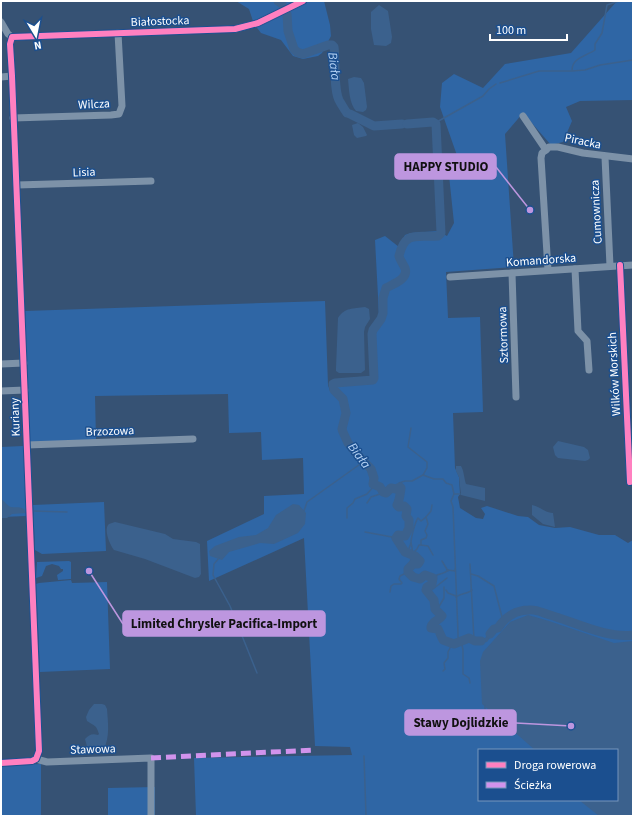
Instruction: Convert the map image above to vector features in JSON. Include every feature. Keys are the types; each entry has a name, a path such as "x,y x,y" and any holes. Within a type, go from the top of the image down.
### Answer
{"street":[{"name":"Białostocka","path":"12,37 242,28 258,23 303,1"},
{"path":"1,22 8,34 12,37"},
{"name":"Wilcza","path":"13,118 119,114 122,106 118,33"},
{"name":"Kuriany","path":"12,37 10,44 17,185 39,751 36,759"},
{"path":"1,77 12,76"},
{"path":"523,116 546,150 542,153 541,158 548,270"},
{"name":"Piracka","path":"546,150 549,148 558,147 604,157 633,159"},
{"name":"Cumownicza","path":"604,157 610,266"},
{"name":"Lisia","path":"17,185 151,181"},
{"name":"Komandorska","path":"450,277 633,265"},
{"name":"Wilków Morskich","path":"620,266 630,482"},
{"path":"575,269 578,331 587,341 589,370"},
{"name":"Sztormowa","path":"512,273 516,397"},
{"path":"1,364 24,363"},
{"path":"1,391 25,390"},
{"name":"Brzozowa","path":"27,445 193,439"},
{"name":"Stawowa","path":"36,759 47,762 151,758 151,816"},
{"path":"1,763 25,762 36,759"}],"shaded area":[{"path":"236,1 324,1 331,36 322,53 318,56 303,59 293,56 281,40 261,33 254,24 249,9"},
{"path":"617,1 633,1 633,100 580,101 566,107 572,121 563,142 551,145 523,113 505,134 514,267 446,272 448,318 480,317 483,412 453,413 455,468 459,477 460,494 458,497 460,508 476,518 483,519 485,514 481,508 487,506 518,516 528,517 539,525 555,528 570,527 599,535 615,535 628,543 633,540 633,816 196,816 194,758 352,755 350,747 315,746 304,538 209,581 207,541 264,514 264,496 304,494 303,458 262,460 261,432 229,433 228,394 95,396 96,440 30,443 25,311 325,301 328,385 330,391 338,398 338,393 334,390 333,384 373,380 371,378 369,332 379,315 375,240 385,236 399,247 405,235 411,233 438,231 447,236 454,223 448,166 460,164 440,107 442,83 454,74 483,88 505,64 571,53"},
{"path":"379,5 388,11 392,37 391,43 386,46 374,45 371,29 371,12"},
{"path":"354,77 361,78 364,83 367,107 363,112 356,111 351,100 348,79"},
{"path":"358,123 363,127 367,135 366,136 357,138 354,135 352,125"},
{"path":"365,307 369,309 370,319 364,332 365,370 361,373 339,373 336,371 338,318 346,310"},
{"path":"558,441 584,447 588,450 590,458 585,461 558,458 555,455 553,447"},
{"path":"23,446 27,516 1,517 1,447"},
{"path":"456,466 461,466 466,484 485,488 485,501 461,495"},
{"path":"1,499 10,506 24,509 26,513 12,514 7,518 1,518"},
{"path":"104,502 106,551 42,554 35,550 33,505"},
{"path":"293,504 299,505 306,513 305,524 298,533 274,544 260,543 229,552 222,560 210,556 209,551 215,546 239,537 256,535 268,528 276,515"},
{"path":"532,505 547,512 553,513 555,527 543,524 532,515"},
{"path":"115,522 165,534 173,539 196,542 200,544 201,574 199,577 195,578 145,559 114,550 109,541 107,526"},
{"path":"37,562 71,562 71,579 58,580 57,575 63,571 63,569 52,564 46,566 42,576 36,578"},
{"path":"71,580 72,583 107,582 110,669 40,672 36,584"},
{"path":"528,615 614,643 633,641 633,816 599,816 580,801 618,801 618,749 534,749 482,704 480,661 483,652 510,622"},
{"path":"499,627 500,632 495,631 487,642 475,642 469,638 485,638 491,629"},
{"path":"94,704 105,705 107,709 108,729 104,749 94,752 88,750 85,739 88,736 99,734 96,727 87,721 86,717"},
{"path":"41,764 41,816 1,816 1,765"},
{"path":"155,787 155,816 108,816 108,788"}],"waterway":[{"name":"Biała","path":"278,1 282,4"},
{"path":"572,70 574,63 577,60 595,50 595,44 602,33 607,5 619,1"},
{"name":"Biała","path":"287,14 288,31 294,49 297,52 303,54 328,45 332,45 334,47 336,91 340,102 347,113"},
{"path":"500,83 539,71 585,70 600,65 633,60"},
{"path":"435,123 483,96 496,84"},
{"name":"Biała","path":"350,114 374,126 402,124"},
{"name":"Biała","path":"407,124 433,122 436,124 441,233 438,236 413,237 408,239 402,248 399,256 405,268 405,275 400,281 386,288 383,298 383,313 372,334 373,380 333,384 334,390 343,399 346,413 342,429 343,432 348,443 371,469 374,478 373,484 380,487 383,492 386,493 391,488 401,488 397,505 399,507 404,506 407,509 406,516 409,520 409,528 405,536 398,535 396,538 405,552 415,556 420,561 418,564 413,564 408,569 408,572 413,577 420,579 425,575 433,578 432,584 427,587 426,590 434,600 435,609 442,616 433,623 431,628 438,629 443,640 454,644 469,638 475,641 481,641"},
{"path":"411,428 408,447 427,462 427,468 423,475"},
{"path":"304,511 307,502 363,462"},
{"path":"399,487 399,483 412,481 423,475 434,479 443,479 446,483 452,485 454,494 451,501 453,507 458,637 461,640 463,650 463,674 469,678 470,683"},
{"path":"347,518 347,508 355,499 367,494 375,485"},
{"path":"367,503 371,497 383,492"},
{"path":"454,494 460,494"},
{"path":"410,568 411,555 419,545 421,545 421,540 426,538 427,535 425,531 428,524 426,517 431,511 432,505"},
{"path":"33,511 67,512"},
{"path":"412,553 411,541 413,530 418,518 421,521 426,517"},
{"path":"365,532 392,537 394,540 397,540"},
{"path":"409,553 411,543"},
{"path":"421,545 428,546 433,555"},
{"path":"219,558 214,564 213,575 230,606 257,673"},
{"path":"442,561 448,571"},
{"path":"470,564 474,640"},
{"path":"433,578 434,576 448,570 455,571 455,569"},
{"path":"390,592 391,586 394,584 401,584 402,583 399,579 400,576 408,572"},
{"path":"471,574 478,576 494,586 502,617 504,619"},
{"path":"428,593 447,578"},
{"path":"437,610 444,598 444,587"},
{"path":"446,590 448,593 456,596"},
{"path":"456,597 472,590"},
{"name":"Biała","path":"490,634 511,615 524,610 532,610 540,611 613,635 633,635"},
{"path":"443,671 445,669 444,663 448,658 448,652 452,644"},
{"path":"485,705 485,717"},
{"path":"364,756 366,816"}],"marked path":[{"path":"151,758 314,750"}],"cycle path":[{"path":"1,763 32,761 36,759 39,751 10,44 12,37 235,29 258,23 303,1"},
{"path":"620,265 630,482"}],"place":[{"name":"HAPPY STUDIO","path":"530,210"},
{"name":"Limited Chrysler Pacifica-Import","path":"89,571"},
{"name":"Stawy Dojlidzkie","path":"571,726"}]}
